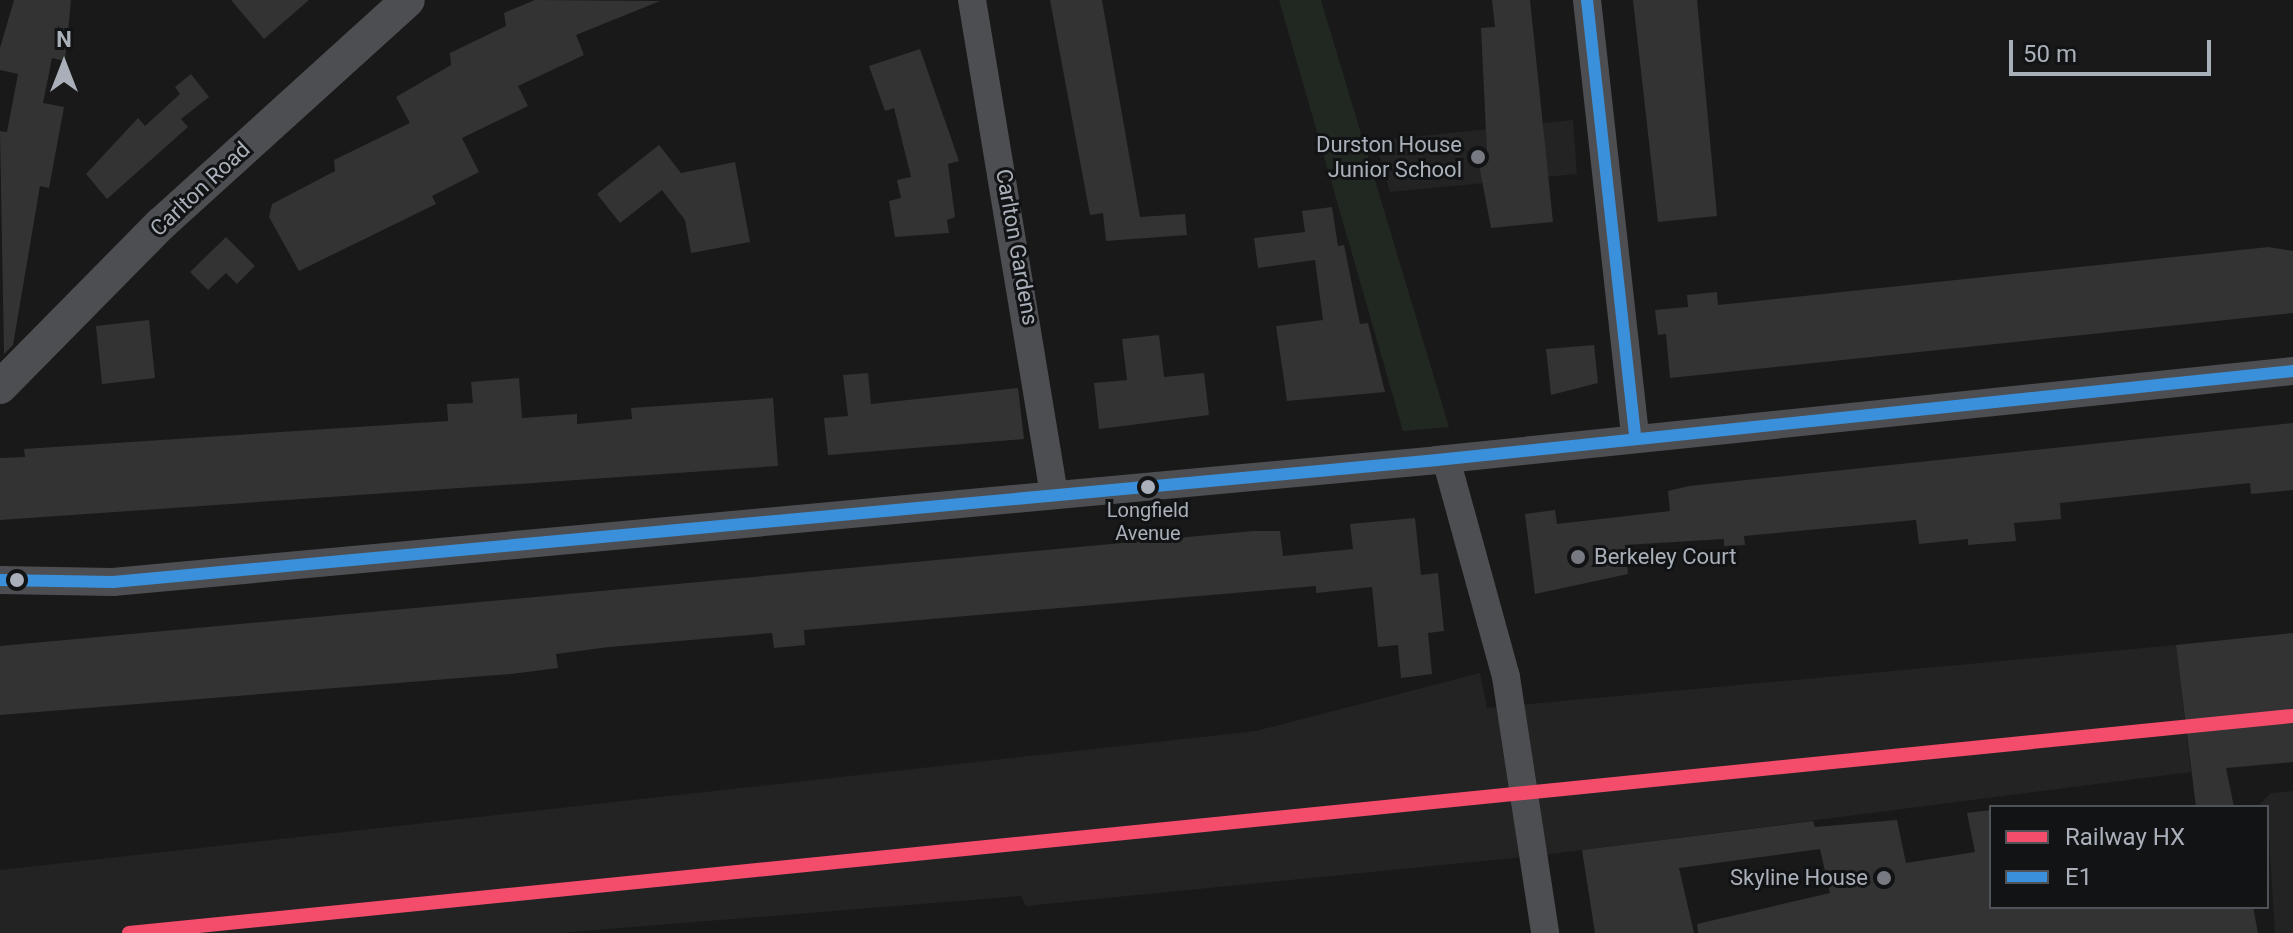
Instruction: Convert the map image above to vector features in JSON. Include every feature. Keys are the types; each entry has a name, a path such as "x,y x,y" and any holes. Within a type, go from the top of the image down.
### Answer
{"street":[{"name":"Carlton Road","path":"0,387 161,224 408,0"},
{"name":"Carlton Gardens","path":"972,0 1054,494"},
{"path":"1587,0 1635,438"},
{"path":"0,580 113,582 1446,459 2293,371"},
{"path":"1446,459 1510,702 1528,844 1545,933"}],"shaded area":[{"path":"1279,0 1321,0 1449,427 1403,431"},
{"name":"Durston House Junior School","path":"1573,120 1577,174 1390,192 1375,141"},
{"path":"2176,645 2191,772 1543,855 1026,906 1021,896 559,933 0,933 0,870 1256,731 1480,673 1487,708"},
{"path":"2293,791 2293,933 2275,933 2269,805 2259,805 2271,793"}],"building":[{"path":"14,0 71,0 65,61 52,58 43,103 64,107 49,188 40,186 13,345 4,354 0,131 7,132 18,74 0,70 0,48"},
{"path":"231,0 309,0 264,39"},
{"path":"535,0 660,1 576,35 584,55 518,86 528,106 462,138 479,172 432,196 436,204 299,271 269,217 272,204 335,171 334,160 410,123 396,97 451,65 450,53 506,26 504,13"},
{"path":"1050,0 1102,0 1140,217 1185,214 1187,235 1106,241 1103,213 1090,215"},
{"path":"1492,0 1530,0 1553,222 1491,228 1477,154 1487,152 1481,28 1495,27"},
{"path":"1633,0 1697,0 1717,216 1658,222"},
{"path":"920,49 959,161 948,164 955,217 947,220 949,233 895,237 889,201 901,198 897,180 911,177 894,108 885,111 869,66"},
{"path":"191,74 209,97 181,119 188,127 107,199 86,174 138,118 145,126 180,94 175,87"},
{"path":"659,145 681,173 735,162 750,242 691,253 685,220 662,190 620,223 597,194"},
{"path":"1332,207 1338,246 1344,245 1360,324 1368,323 1385,392 1287,401 1276,326 1323,320 1315,260 1258,268 1254,238 1305,232 1302,211"},
{"path":"226,237 255,266 237,284 226,273 208,290 190,272"},
{"path":"2269,247 2293,251 2293,313 1670,378 1666,334 1658,335 1655,310 1688,307 1687,295 1717,292 1718,305"},
{"path":"149,320 155,378 102,384 96,326"},
{"path":"1159,335 1164,377 1204,373 1209,415 1099,429 1094,383 1127,380 1122,339"},
{"path":"1594,345 1598,383 1551,395 1546,349"},
{"path":"868,373 871,404 1018,388 1024,439 828,455 824,418 848,416 843,375"},
{"path":"519,378 522,418 577,414 577,424 632,419 631,408 773,398 778,466 0,520 0,458 25,457 24,449 448,421 447,404 473,403 471,382"},
{"path":"2293,423 2293,490 2251,494 2250,483 2060,503 2061,519 2014,523 2016,541 1968,545 1968,539 1919,544 1916,520 1744,536 1745,545 1724,546 1724,539 1625,545 1628,574 1535,594 1525,514 1555,510 1557,524 1670,511 1668,491 1689,486"},
{"path":"1415,518 1421,575 1438,573 1444,631 1428,633 1432,674 1401,678 1398,645 1378,647 1372,587 1316,593 1316,586 804,630 805,645 774,648 772,633 609,647 556,654 558,668 511,674 0,715 0,646 1253,531 1280,531 1283,556 1353,549 1350,524"},
{"path":"2293,633 2293,762 2226,768 2234,805 2196,805 2176,645"},
{"path":"1989,810 1989,909 2253,909 2258,933 1698,933 1697,924 1830,893 1820,849 1679,868 1694,933 1595,933 1582,850 1813,821 1815,827 1897,820 1906,863 1975,852 1967,813"}],"rail line":[{"name":"HX","path":"129,933 2293,716"}],"transit line":[{"name":"E1","path":"1587,0 1635,438"},
{"name":"E1","path":"0,580 113,582 1437,460 2293,371"}],"place":[{"name":"Durston House Junior School","path":"1478,157"},
{"name":"Longfield Avenue","path":"1148,487"},
{"name":"Berkeley Court","path":"1578,557"},
{"name":"Skyline House","path":"1884,878"}]}
